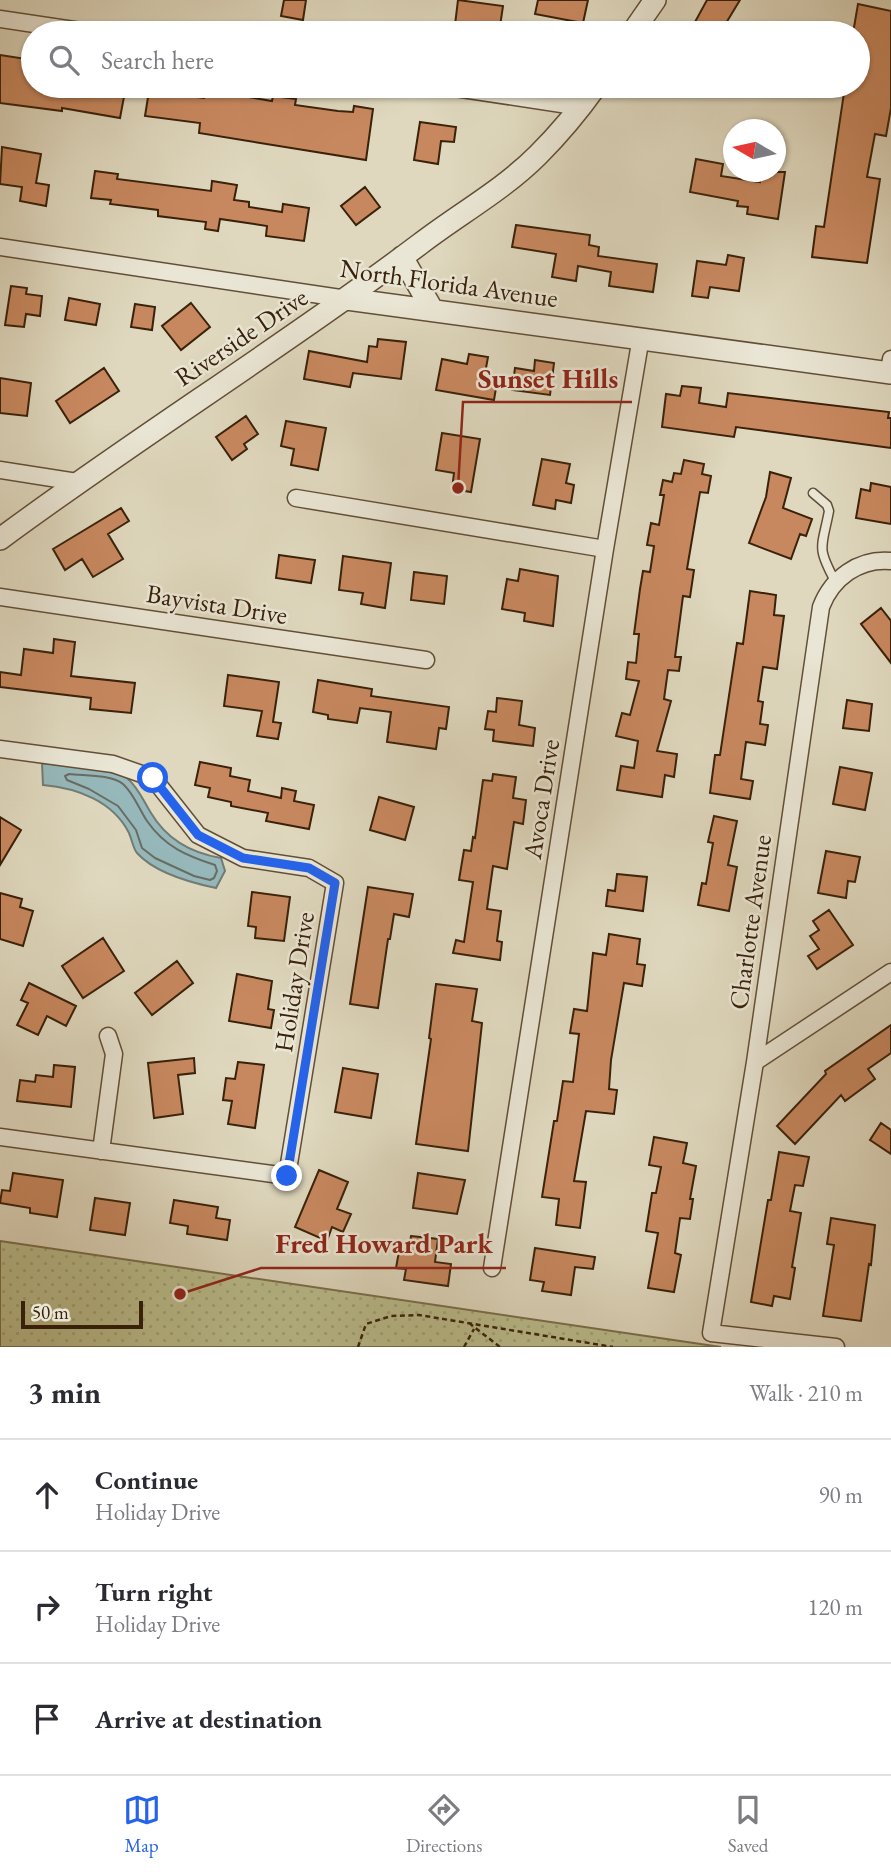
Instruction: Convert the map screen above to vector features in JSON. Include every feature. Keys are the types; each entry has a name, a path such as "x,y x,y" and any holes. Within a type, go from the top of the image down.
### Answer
{"street":[{"path":"640,21 655,0"},
{"path":"0,19 21,22"},
{"path":"521,98 581,107"},
{"name":"Riverside Drive","path":"0,538 77,482 347,299 503,185 538,155 587,98"},
{"name":"North Florida Avenue","path":"0,247 347,299 890,368"},
{"path":"402,257 432,309"},
{"name":"Avoca Drive","path":"492,1268 641,337"},
{"path":"0,470 77,482"},
{"path":"296,499 605,550"},
{"path":"835,581 858,566 891,561"},
{"name":"Charlotte Avenue","path":"835,581 826,593 821,607 755,1062 711,1333 836,1347"},
{"name":"Bayvista Drive","path":"0,597 426,660"},
{"name":"Holiday Drive","path":"0,749 113,764 153,778 198,835 243,858 309,868 335,883 287,1176 0,1138"},
{"path":"755,1062 891,972"},
{"path":"101,1151 114,1054 108,1036"}],"lane":[{"path":"813,493 827,505 821,543 822,558 835,581"}],"path":[{"path":"358,1347 366,1324 391,1316 419,1315 613,1347"},
{"path":"467,1322 499,1347"},
{"path":"464,1347 469,1334 475,1328"}],"green space":[{"path":"0,1241 721,1347 0,1347"}],"water":[{"path":"42,763 99,770 127,778 138,790 157,822 172,838 190,849 221,858 225,871 216,888 174,876 145,860 136,851 129,833 114,812 81,793 43,785"}],"building":[{"path":"284,0 306,0 303,20 281,16"},
{"path":"458,0 503,6 501,21 455,21"},
{"path":"538,0 588,0 583,21 535,14"},
{"path":"707,0 740,0 727,21 696,21"},
{"path":"858,4 891,11 891,108 886,136 875,134 867,177 880,179 867,263 812,257 816,226 824,227 843,98 870,98 870,21 855,21"},
{"path":"0,55 21,58 21,98 124,98 120,118 62,108 62,111 0,103"},
{"path":"148,98 254,98 272,101 273,98 288,98 296,99 295,105 338,111 353,112 354,106 373,109 366,160 199,133 200,123 145,116"},
{"path":"420,122 456,127 454,142 441,141 438,164 414,160"},
{"path":"2,147 41,154 36,183 49,185 46,206 20,201 22,187 0,184"},
{"path":"696,159 723,164 723,182 784,182 778,219 747,214 748,207 737,206 738,201 690,192"},
{"path":"95,171 118,174 117,179 211,191 212,181 237,185 234,200 249,202 249,207 282,212 283,204 309,208 304,241 266,236 267,226 220,219 218,231 205,229 206,222 158,216 158,210 110,204 111,200 91,198"},
{"path":"365,187 380,207 356,225 341,206"},
{"path":"516,225 590,235 589,245 599,247 598,256 657,264 653,292 609,286 611,272 578,266 576,281 552,277 556,254 512,247"},
{"path":"728,255 744,258 739,291 710,287 708,298 692,296 697,261 726,265"},
{"path":"11,286 27,288 26,294 42,296 40,316 26,314 24,327 5,325"},
{"path":"69,298 100,304 96,325 65,320"},
{"path":"191,303 210,327 181,350 162,326"},
{"path":"135,304 155,307 152,330 131,327"},
{"path":"378,339 406,342 401,379 353,373 350,387 304,379 309,351 367,362 369,346 377,347"},
{"path":"469,354 488,357 484,379 497,382 494,400 436,390 442,359 467,364"},
{"path":"535,360 554,363 550,395 512,390 515,368 534,371"},
{"path":"104,368 119,391 70,423 56,401"},
{"path":"0,378 31,383 27,416 0,413"},
{"path":"682,386 701,388 699,403 726,407 728,393 889,412 891,448 736,427 734,437 662,427 666,394 680,396"},
{"path":"246,416 258,434 244,444 247,449 232,460 216,437"},
{"path":"286,421 326,428 318,470 291,465 294,449 281,446"},
{"path":"442,433 480,439 471,492 452,489 454,473 436,470"},
{"path":"542,459 570,464 566,483 574,485 571,503 556,500 555,509 533,505"},
{"path":"684,460 704,464 702,474 711,476 708,493 700,492 687,569 694,570 690,597 683,596 675,657 681,657 679,671 668,670 664,699 671,701 657,751 677,754 674,777 665,775 662,797 617,790 621,766 634,768 638,741 616,736 622,713 630,715 639,681 626,679 628,662 636,663 639,634 634,634 640,589 643,571 650,572 654,546 647,545 651,523 659,525 664,495 660,495 663,480 672,482 674,473 681,474"},
{"path":"770,472 791,478 783,508 812,519 806,536 800,534 791,559 749,543 766,497"},
{"path":"871,483 891,487 891,524 856,518 861,489 870,491"},
{"path":"121,508 129,521 108,534 123,559 93,577 82,559 65,570 53,549"},
{"path":"279,555 315,560 311,583 276,578"},
{"path":"343,556 391,563 385,608 361,604 363,593 339,590"},
{"path":"520,569 558,576 553,626 524,621 525,613 502,609 507,579 518,581"},
{"path":"414,572 447,576 444,604 411,600"},
{"path":"750,591 776,595 774,615 784,616 777,669 763,667 758,701 763,702 760,724 768,725 765,745 746,742 741,779 753,781 750,799 710,793 715,755 720,755 737,643 743,644"},
{"path":"881,608 891,621 891,663 861,624"},
{"path":"54,639 75,642 71,676 135,683 131,713 90,709 91,698 0,687 0,672 21,675 24,649 53,653"},
{"path":"228,675 279,682 273,722 281,723 278,739 257,736 262,711 224,706"},
{"path":"318,680 372,689 371,696 449,707 446,729 439,728 436,749 387,742 391,712 360,708 357,723 328,719 328,715 313,712"},
{"path":"497,698 522,701 519,725 535,728 533,746 493,741 494,730 485,729 488,711 496,712"},
{"path":"847,700 872,704 869,731 843,728"},
{"path":"200,762 231,768 230,776 250,780 248,791 281,798 282,788 296,791 294,801 314,805 309,829 266,821 268,813 231,806 231,802 208,797 210,788 195,785"},
{"path":"840,767 872,773 865,810 833,804"},
{"path":"493,774 516,777 513,798 526,800 523,824 514,822 507,869 493,866 487,909 501,911 497,941 502,942 500,960 453,953 456,940 464,942 473,882 459,880 464,850 471,851 473,837 475,838 483,780 492,781"},
{"path":"379,797 414,807 405,840 370,830"},
{"path":"714,816 737,821 728,865 737,867 729,911 698,905 702,883 706,884 713,843 708,842"},
{"path":"0,817 21,830 0,865"},
{"path":"826,851 860,857 855,882 848,881 846,898 818,893"},
{"path":"617,874 647,877 643,911 606,906 608,890 615,891"},
{"path":"368,887 413,894 409,917 394,914 378,1008 350,1004"},
{"path":"252,892 290,897 284,941 255,938 256,927 248,926"},
{"path":"0,893 22,899 20,907 33,911 23,946 0,939"},
{"path":"829,910 853,945 817,969 808,956 819,949 810,936 819,930 813,921"},
{"path":"609,934 640,939 637,964 645,965 642,986 624,983 611,1060 609,1089 617,1090 614,1114 586,1111 574,1181 586,1182 580,1228 556,1225 559,1199 542,1197 563,1081 573,1082 579,1034 570,1033 574,1009 587,1011 593,953 606,955"},
{"path":"103,938 124,971 83,998 62,966"},
{"path":"177,961 193,983 152,1015 135,993"},
{"path":"237,974 272,981 268,1009 274,1010 271,1028 229,1021"},
{"path":"29,983 76,1006 66,1026 47,1016 38,1035 17,1025 28,1003 21,1000"},
{"path":"436,984 477,989 472,1021 482,1023 468,1151 416,1144"},
{"path":"891,1025 891,1053 868,1069 875,1079 845,1101 841,1095 795,1144 777,1126 826,1074 825,1071"},
{"path":"194,1058 195,1073 178,1075 183,1114 154,1118 148,1063"},
{"path":"238,1062 264,1065 255,1128 228,1124 232,1101 223,1100 226,1078 235,1079"},
{"path":"54,1065 75,1067 71,1107 17,1101 20,1080 35,1082 36,1075 53,1077"},
{"path":"343,1068 378,1074 371,1118 335,1112"},
{"path":"881,1123 891,1130 891,1154 870,1140"},
{"path":"654,1137 687,1143 683,1163 696,1166 690,1199 693,1199 690,1219 680,1218 675,1253 681,1255 674,1292 648,1288 658,1233 646,1231 652,1193 656,1193 661,1167 649,1165"},
{"path":"779,1152 809,1157 803,1186 795,1185 790,1211 801,1213 790,1299 774,1296 772,1306 751,1302"},
{"path":"319,1170 348,1182 337,1209 351,1214 343,1232 332,1227 327,1241 295,1227"},
{"path":"13,1173 63,1180 57,1217 30,1213 30,1208 0,1203 2,1190 10,1191"},
{"path":"418,1173 465,1180 457,1214 413,1208"},
{"path":"95,1198 130,1203 125,1235 90,1230"},
{"path":"174,1200 218,1207 216,1218 230,1220 227,1240 187,1234 188,1226 170,1223"},
{"path":"831,1218 875,1225 861,1321 823,1316 834,1245 827,1244"},
{"path":"411,1236 438,1239 435,1262 451,1264 448,1286 404,1280 406,1269 396,1268 399,1251 408,1252"},
{"path":"535,1248 595,1257 593,1269 575,1267 571,1295 542,1291 544,1282 530,1280"}],"place":[{"name":"Sunset Hills","path":"458,488"},
{"name":"Fred Howard Park","path":"180,1294"}],"route":[{"path":"153,778 198,835 243,858 309,868 335,883 287,1176"}]}
